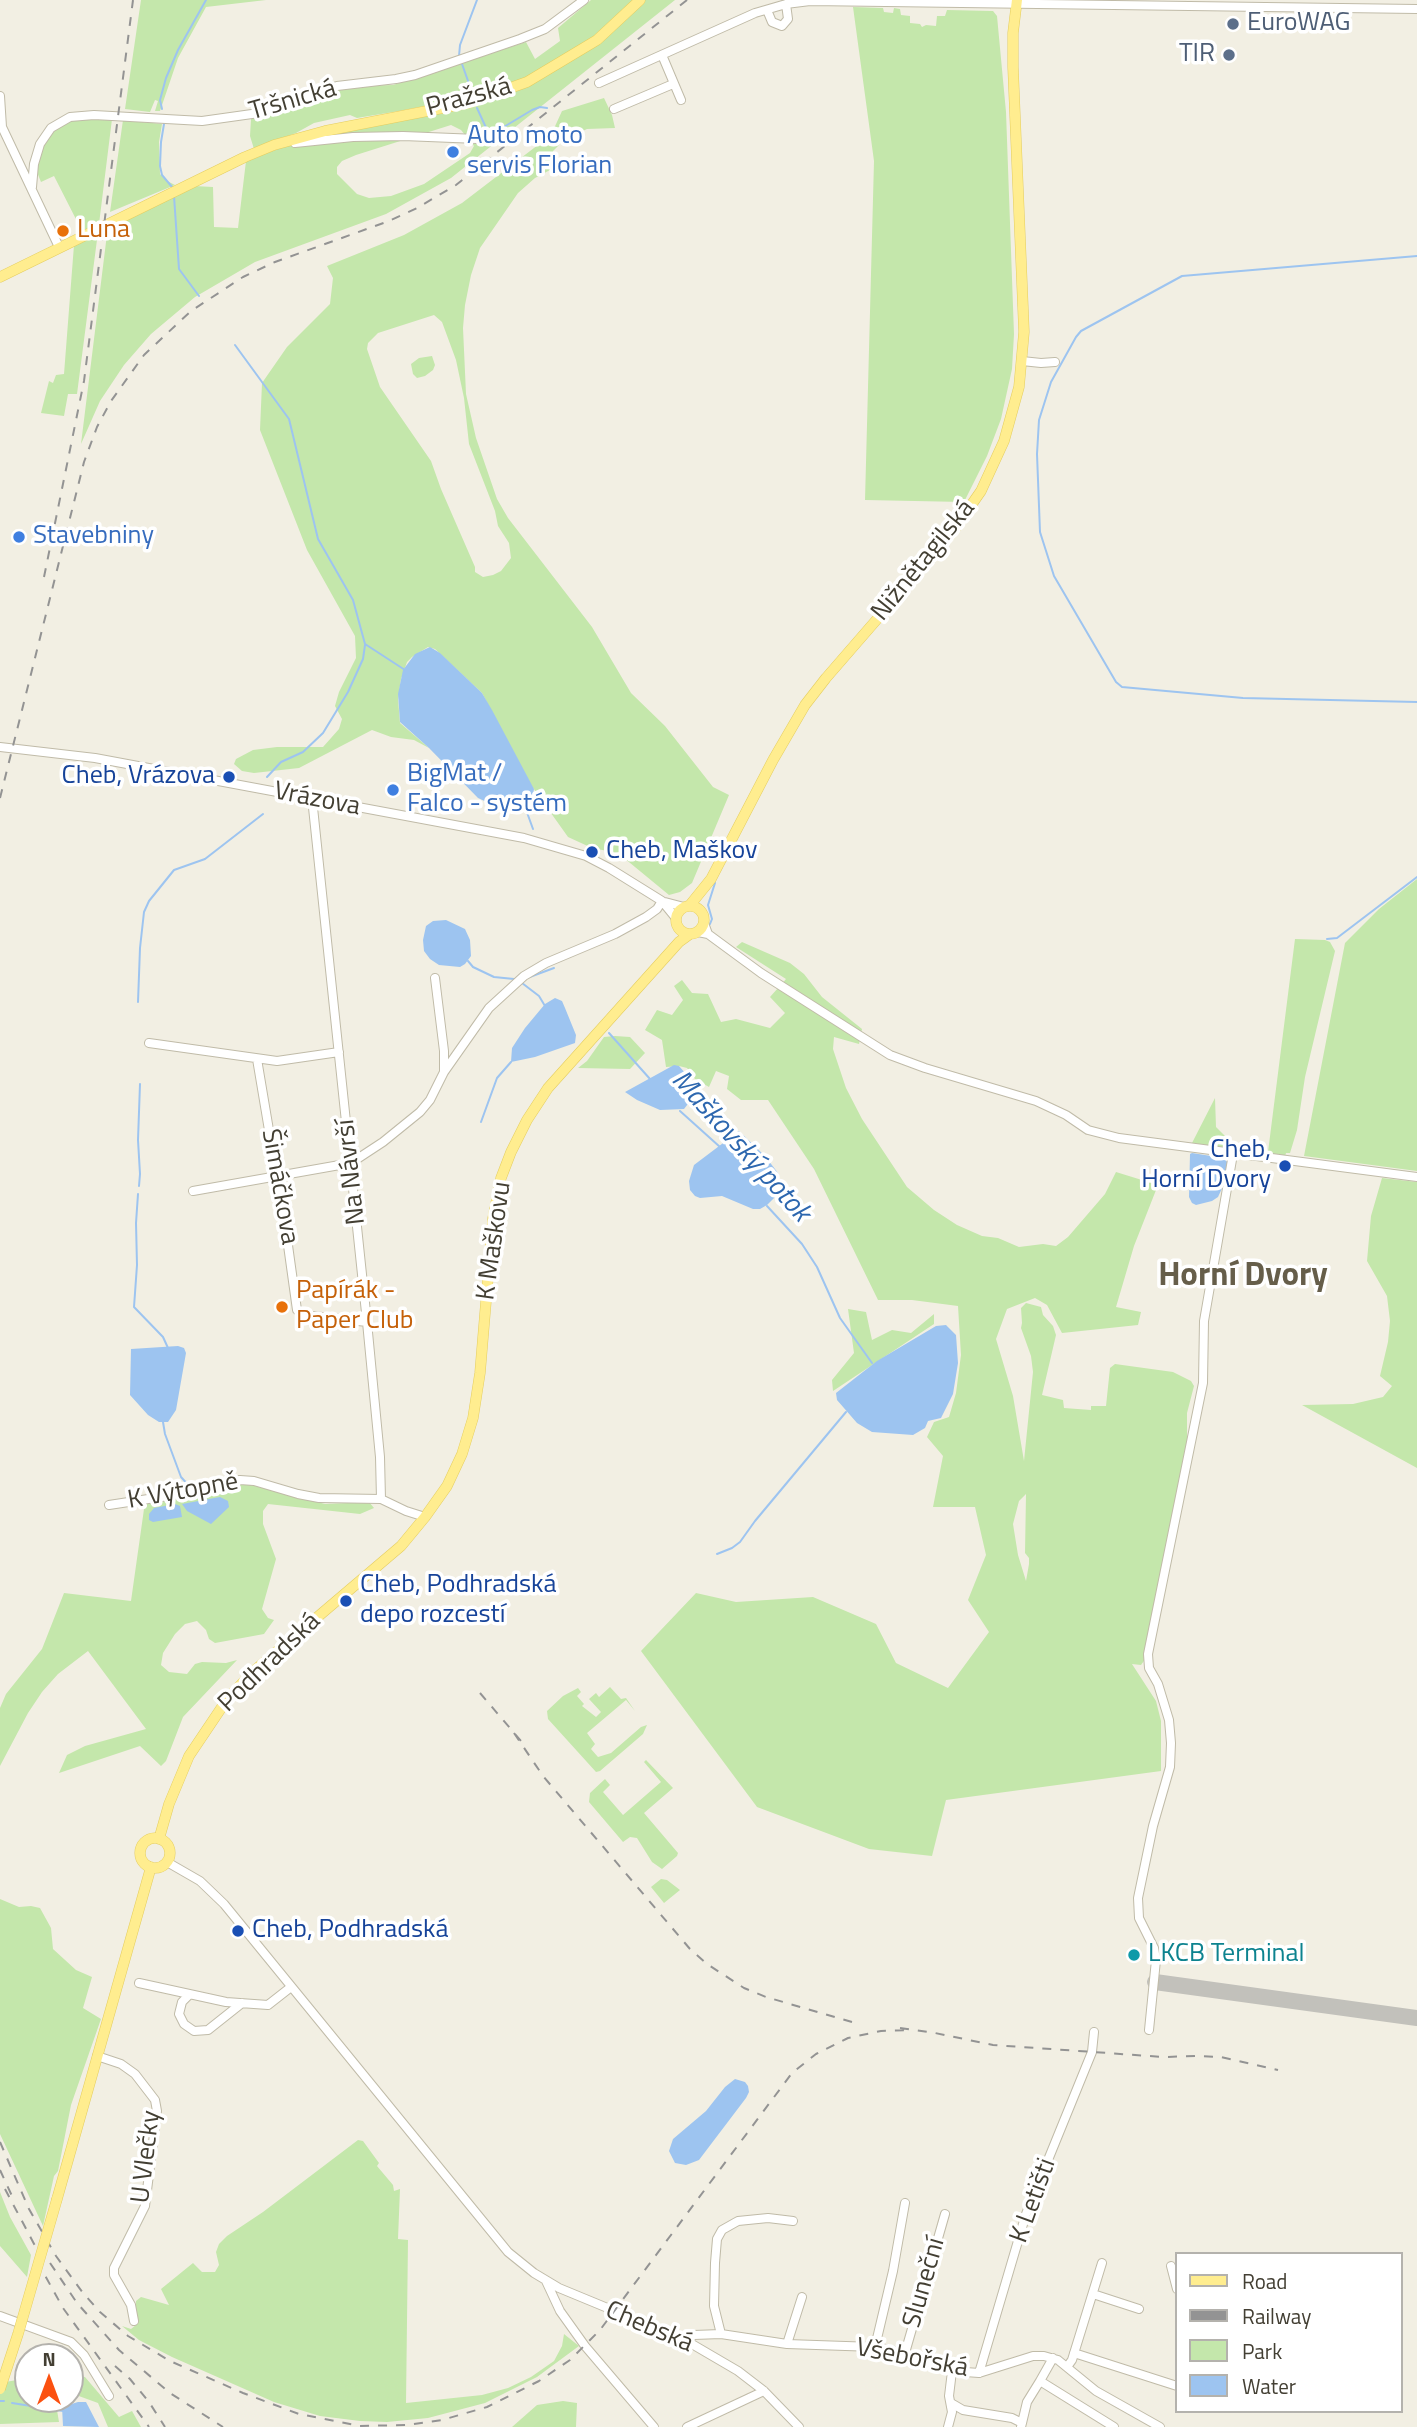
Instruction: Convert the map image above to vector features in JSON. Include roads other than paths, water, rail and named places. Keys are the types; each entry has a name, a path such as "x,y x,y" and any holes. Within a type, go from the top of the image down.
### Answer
{"main road":[{"name":"Pražská","path":"0,277 274,145 324,131 468,103 527,82 597,40 640,0"},
{"name":"Nižnětagilská","path":"676,922 711,879 805,705 972,506 989,477 1007,432 1023,361 1024,299 1013,67 1017,1"},
{"name":"K Maškovu","path":"425,1517 455,1470 474,1418 493,1218 501,1178 511,1152 527,1120 548,1088 679,942 699,933 704,900 711,879"},
{"path":"687,906 703,918"},
{"path":"676,922 682,932 699,933"},
{"path":"667,956 676,922"},
{"name":"Podhradská","path":"159,1839 169,1804 189,1756 228,1698 254,1671 388,1558 425,1517"},
{"path":"150,1839 159,1839 167,1844 170,1850 167,1862 160,1867 151,1867 142,1860 141,1848 150,1839"},
{"path":"0,2389 151,1867"}],"street":[{"name":"Tršnická","path":"38,148 51,128 75,116 184,121 219,119 259,113 337,86 415,75 533,35 556,22 584,0"},
{"path":"599,83 786,4 822,1 1017,1 1417,9"},
{"path":"767,10 772,22 782,26 788,19 786,4"},
{"path":"662,55 681,100"},
{"path":"614,109 673,84"},
{"path":"0,96 1,127 18,157 59,247"},
{"name":"Pražská","path":"274,145 353,136 478,139"},
{"path":"18,157 38,148"},
{"path":"32,187 38,148"},
{"path":"1023,361 1055,362"},
{"name":"Vrázova","path":"0,747 95,758 524,838 586,856 609,867 662,901 676,922"},
{"name":"Na Návrší","path":"312,798 367,1322 380,1457 381,1499"},
{"path":"193,1191 351,1163 383,1142 420,1112 430,1100 444,1072 489,1008 524,976 546,963 615,934 646,917 657,909 662,901 687,906"},
{"path":"699,933 890,1055 1036,1101 1066,1115 1088,1130 1119,1138 1417,1177"},
{"path":"435,978 444,1072"},
{"path":"149,1043 277,1061 340,1052"},
{"name":"Šimáčkova","path":"257,1059 292,1266 296,1310 300,1314 367,1322"},
{"path":"1149,2030 1157,1971 1154,1948 1139,1918 1138,1898 1153,1826 1170,1767 1171,1743 1169,1720 1158,1684 1149,1668 1148,1654 1203,1382 1204,1321 1233,1154"},
{"name":"K Výtopně","path":"109,1505 168,1496 240,1480 254,1480 319,1498 381,1499"},
{"path":"381,1499 425,1517"},
{"path":"139,1983 189,1995 242,2004 268,2005 291,1987 217,1896 188,1872 167,1862"},
{"name":"Chebská","path":"291,1987 508,2252 546,2281 684,2340 738,2371 765,2391 799,2427"},
{"path":"189,1995 182,2002 179,2014 184,2024 194,2031 208,2030 242,2004"},
{"name":"K Letišti","path":"979,2372 1027,2214 1092,2052 1094,2032"},
{"name":"U Vlečky","path":"97,2056 121,2064 135,2074 155,2100 157,2110 145,2206 114,2268 114,2275 131,2305 134,2321"},
{"path":"875,2347 893,2271 905,2203"},
{"name":"Sluneční","path":"905,2353 946,2214"},
{"path":"721,2334 714,2306 717,2239 722,2230 738,2221 768,2218 793,2221"},
{"path":"1067,2367 1074,2353 1102,2263"},
{"path":"1171,2266 1176,2285"},
{"path":"546,2281 560,2311 585,2346 654,2427"},
{"path":"1093,2294 1139,2309"},
{"path":"787,2344 802,2297"},
{"path":"0,2316 65,2339 78,2348 109,2396"},
{"name":"Všebořská","path":"684,2340 694,2335 721,2334 787,2344 875,2347 905,2353 952,2371 979,2372 1033,2356 1053,2358"},
{"path":"1074,2353 1176,2386"},
{"path":"951,2403 963,2410 1012,2418 1022,2425 1027,2402 1053,2358 1096,2391 1160,2427"},
{"path":"948,2427 951,2403 949,2381 952,2371"},
{"path":"1040,2381 1114,2427"},
{"path":"687,2427 765,2391"}],"water":[{"path":"430,647 440,653 482,693 534,789 532,800 525,807 520,809 491,804 478,798 400,722 398,694 403,670 415,654"},
{"path":"446,920 465,929 470,940 471,956 460,967 439,965 424,951 426,926 433,921"},
{"path":"555,998 562,1001 576,1035 575,1043 511,1062 512,1048 525,1028 545,1004"},
{"path":"674,1065 679,1066 686,1074 691,1090 691,1100 684,1109 660,1110 625,1092"},
{"path":"739,1131 778,1173 778,1194 760,1209 753,1209 722,1196 700,1198 690,1190 689,1181 694,1165"},
{"path":"1192,1153 1224,1158 1227,1162 1224,1184 1218,1197 1196,1205 1189,1197"},
{"path":"946,1325 956,1335 958,1363 953,1394 941,1418 928,1421 925,1428 913,1435 872,1432 857,1423 837,1400 836,1393 877,1361 936,1326"},
{"path":"178,1346 184,1348 186,1353 176,1410 168,1422 159,1422 148,1415 130,1395 131,1349"},
{"path":"220,1497 228,1501 229,1507 211,1524 187,1511 182,1504"},
{"path":"175,1504 180,1506 182,1517 153,1522 149,1520 149,1514 154,1508"},
{"path":"735,2079 748,2086 746,2098 699,2160 686,2165 675,2163 669,2151 673,2139 706,2111"},
{"path":"86,2402 99,2427 63,2426 62,2413 84,2413"}],"waterway":[{"name":"Maškovský potok","path":"162,109 160,100 166,78 206,0"},
{"path":"459,56 460,45 477,0"},
{"path":"462,64 473,95"},
{"path":"477,108 488,132"},
{"path":"492,134 532,110 547,108"},
{"name":"Maškovský potok","path":"164,124 160,166 162,175 172,187"},
{"name":"Maškovský potok","path":"174,196 179,269 199,296"},
{"path":"1417,256 1182,276 1081,331 1076,337 1051,382 1039,420 1037,454 1040,532 1054,576 1116,682 1122,687 1243,698 1417,702"},
{"name":"Maškovský potok","path":"235,345 289,419 318,539 353,600 365,644 405,670"},
{"path":"267,777 281,762 303,752 323,733 348,692 363,659 365,645"},
{"name":"Maškovský potok","path":"525,807 533,829"},
{"path":"138,1002 140,948 144,912 149,901 174,870 205,859 263,814"},
{"path":"1327,939 1337,938 1417,877"},
{"path":"710,924 712,919 708,905 715,883"},
{"path":"468,961 473,967 494,977 514,979"},
{"path":"527,978 554,968"},
{"path":"522,983 539,996 545,1006"},
{"name":"Maškovský potok","path":"609,1033 650,1079"},
{"path":"481,1122 497,1078 511,1062"},
{"path":"139,1186 140,1084"},
{"name":"Maškovský potok","path":"680,1111 720,1147"},
{"path":"138,1194 134,1307 163,1337 168,1348"},
{"name":"Maškovský potok","path":"767,1206 802,1244 817,1267 840,1318 872,1363"},
{"name":"Maškovský potok","path":"717,1554 740,1542 846,1412"},
{"path":"163,1422 181,1477 190,1487"}],"railway":[{"path":"44,577 84,381 133,0"},
{"path":"0,798 84,462 97,427 111,401 144,355 191,311 243,277 275,262 389,221 456,185 687,0"},
{"path":"480,1693 521,1741"},
{"path":"514,1733 543,1776 690,1949 707,1964 744,1988 766,1997 852,2022"},
{"path":"900,2028 993,2045 1164,2057 1221,2057 1278,2070"},
{"path":"0,2142 29,2209 56,2256 100,2312 128,2336 170,2361 299,2414 360,2426 407,2425 442,2420 487,2407 539,2381 570,2360 600,2330 792,2073 816,2054 848,2038 881,2031 909,2030"},
{"path":"0,2170 12,2196"},
{"path":"5,2189 41,2257"},
{"path":"40,2248 77,2303 119,2350 170,2393 223,2427"},
{"path":"37,2261 63,2308 149,2427"},
{"path":"115,2366 149,2402 165,2427"}],"place":[{"name":"EuroWAG","path":"1233,24"},
{"name":"TIR","path":"1229,55"},
{"name":"Auto moto servis Florian","path":"453,152"},
{"name":"Luna","path":"63,231"},
{"name":"Stavebniny","path":"19,537"},
{"name":"Cheb, Vrázova","path":"229,777"},
{"name":"BigMat / Falco - systém","path":"393,790"},
{"name":"Cheb, Maškov","path":"592,852"},
{"name":"Cheb, Horní Dvory","path":"1285,1166"},
{"name":"Papírák - Paper Club","path":"282,1307"},
{"name":"Cheb, Podhradská depo rozcestí","path":"346,1601"},
{"name":"Cheb, Podhradská","path":"238,1931"},
{"name":"LKCB Terminal","path":"1134,1955"}],"district":[{"name":"Horní Dvory","path":"1243,1277"}]}
